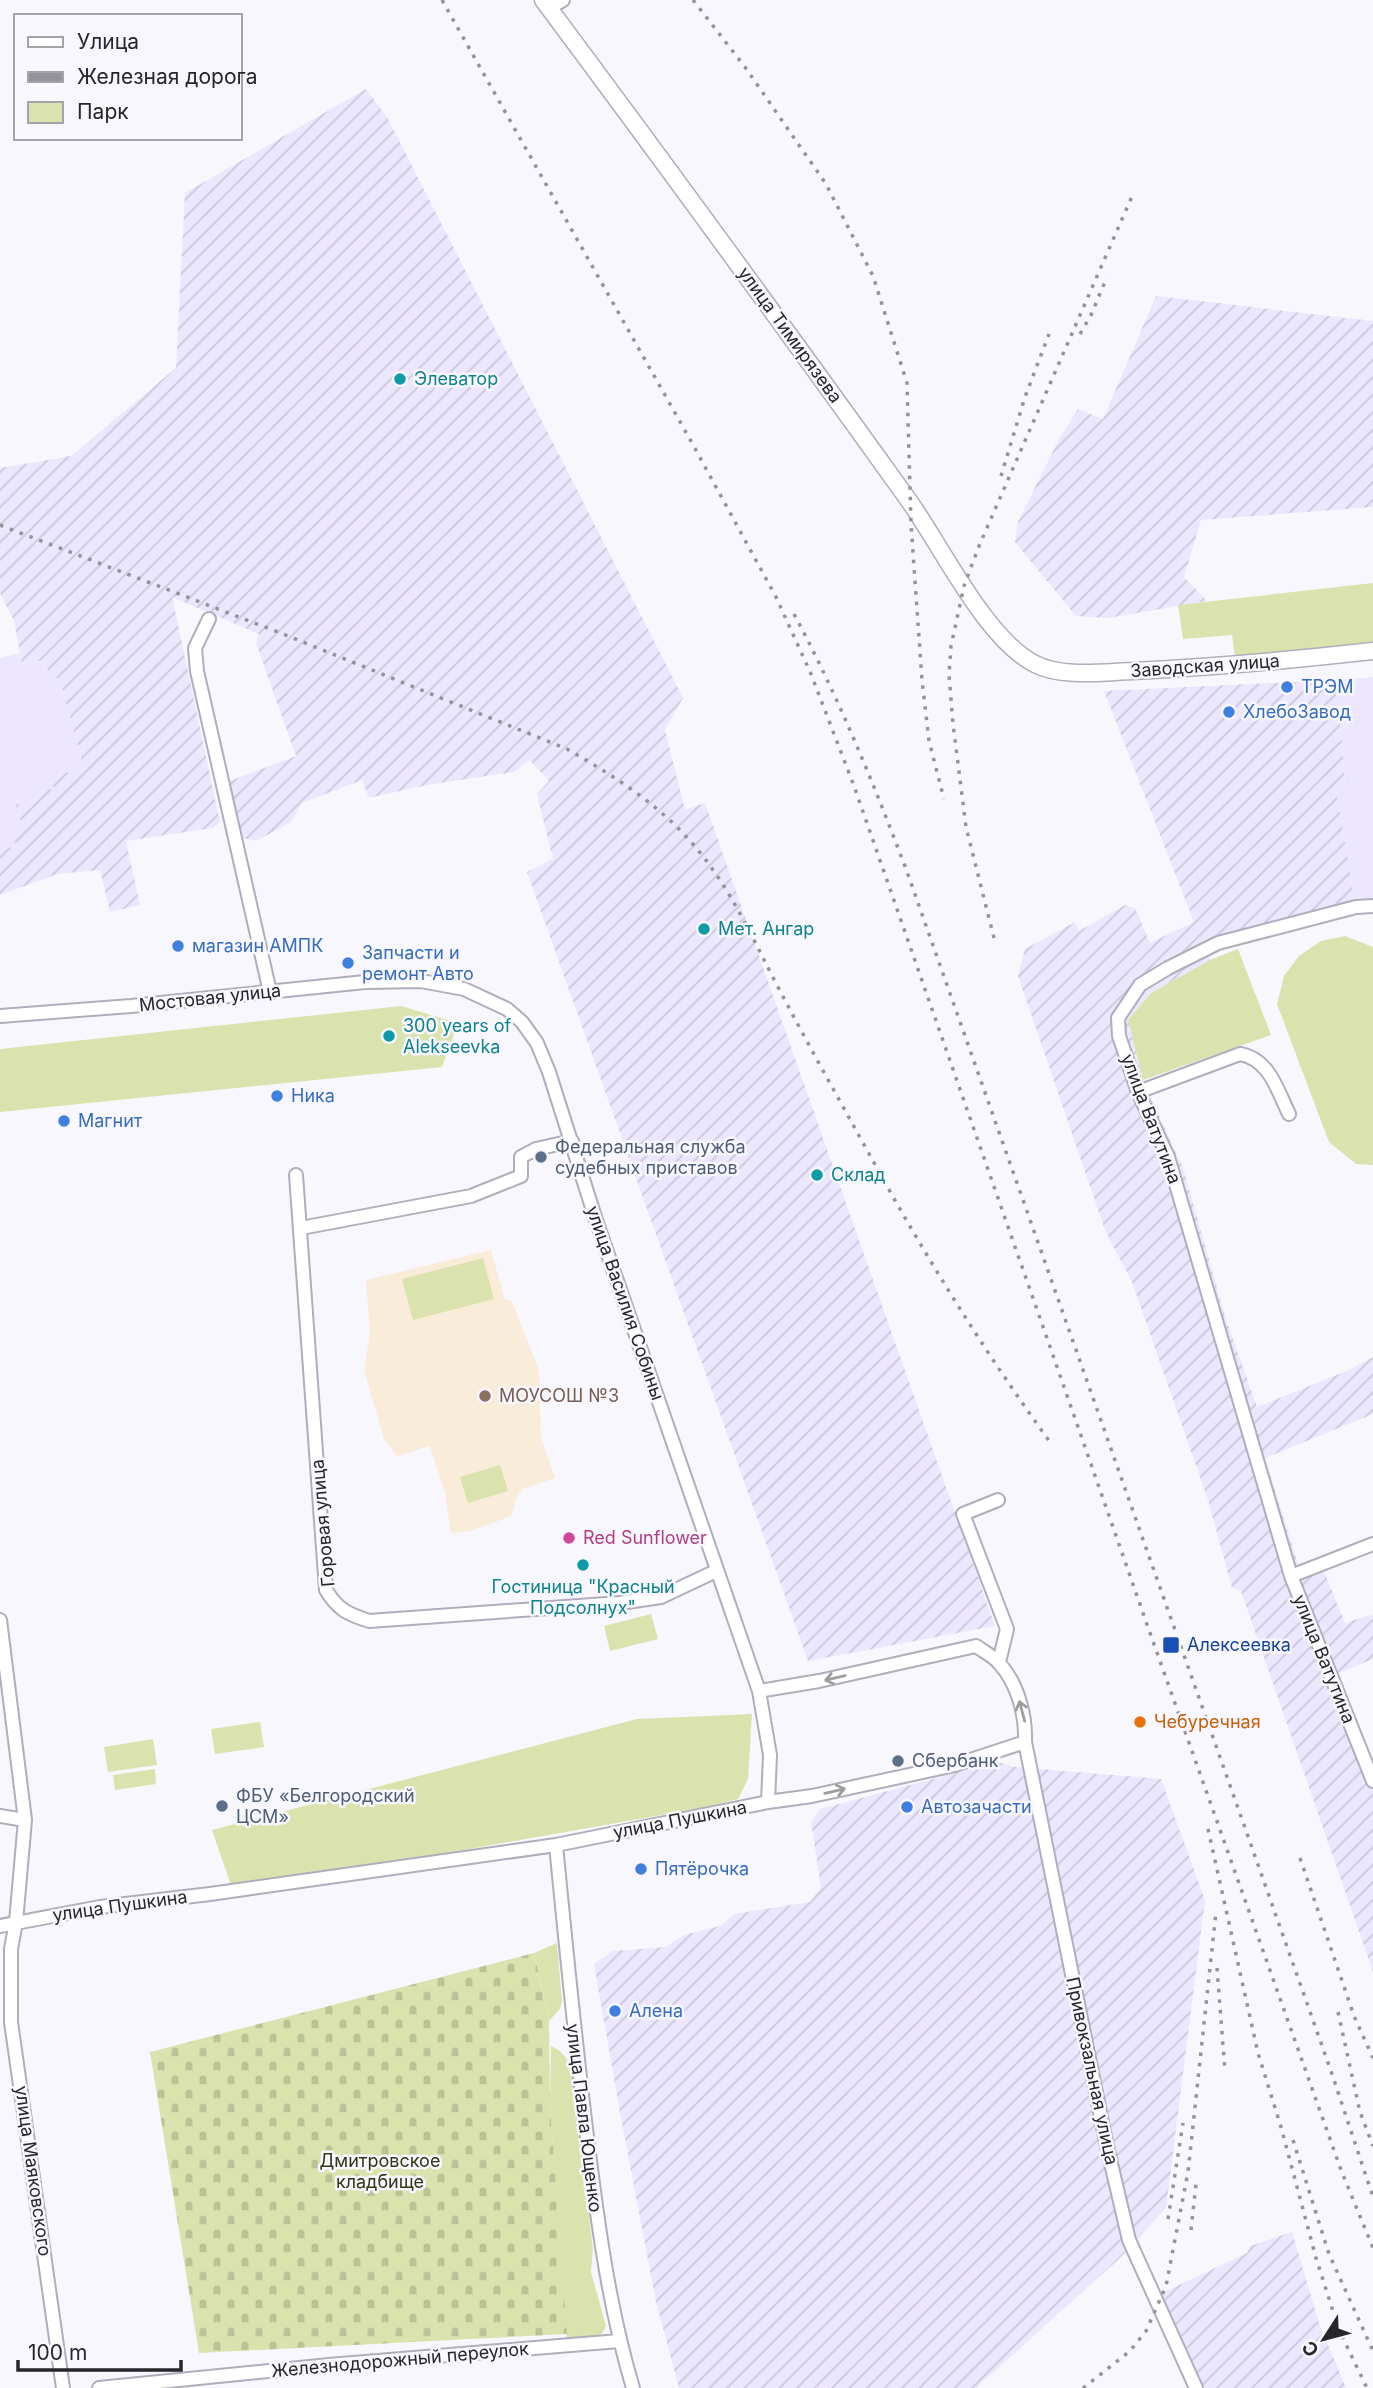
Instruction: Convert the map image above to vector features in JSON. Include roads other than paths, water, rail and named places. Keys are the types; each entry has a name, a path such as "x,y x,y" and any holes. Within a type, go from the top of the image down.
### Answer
{"main road":[{"name":"улица Тимирязева","path":"552,3 910,502 981,612 1017,653 1037,666"},
{"name":"Заводская улица","path":"1037,666 1076,673 1190,668 1373,651"}],"street":[{"path":"209,620 195,648 197,671 270,992"},
{"name":"улица Ватутина","path":"1373,906 1356,907 1218,943 1140,985 1118,1018 1119,1036 1138,1092 1168,1157 1292,1576 1373,1781"},
{"name":"Мостовая улица","path":"0,1016 365,982 421,982"},
{"name":"улица Василия Собины","path":"421,982 464,989 507,1009 522,1022 537,1043 716,1571 760,1692 770,1755 768,1802"},
{"path":"1138,1092 1240,1054 1253,1056 1265,1066 1289,1114"},
{"path":"301,1228 471,1196 521,1176 521,1157 528,1153 572,1141"},
{"name":"Горовая улица","path":"296,1175 326,1590 335,1605 351,1615 369,1621 620,1603 661,1597 716,1571"},
{"path":"998,1500 963,1514 1007,1629 999,1662"},
{"name":"улица Ватутина","path":"1292,1576 1373,1544"},
{"name":"улица Маяковского","path":"0,1620 25,1820 11,1949 11,2022 63,2388"},
{"path":"760,1692 976,1646 999,1662 1017,1692 1025,1724 1025,1742"},
{"name":"улица Пушкина","path":"0,1926 100,1907 556,1845 768,1802 812,1796 955,1765 1025,1742"},
{"name":"Привокзальная улица","path":"1025,1742 1129,2240 1196,2388"},
{"path":"0,1816 25,1820"},
{"name":"улица Павла Ющенко","path":"556,1845 572,2020 597,2224 618,2341 633,2388"},
{"name":"Железнодорожный переулок","path":"99,2388 315,2366 618,2341"}],"railway":[{"path":"442,0 692,443 776,597 811,674 854,786 1341,2170 1373,2248"},
{"path":"693,0 745,67 826,184 873,276 907,383 911,524 922,680 929,741 944,799"},
{"path":"994,938 966,827 953,724 949,675 951,646 964,586 979,546 1133,194"},
{"path":"1080,334 1107,277"},
{"path":"1001,476 1025,397 1049,334"},
{"path":"0,525 283,634 567,749 626,785 666,817 696,848 724,886 918,1240 960,1309 1050,1442"},
{"path":"794,614 854,740 906,869 1332,2074 1373,2197"},
{"path":"1208,1829 1258,2053 1316,2258 1339,2330 1367,2388"},
{"path":"1300,1858 1354,2016 1373,2058"},
{"path":"1083,2388 1130,2351 1146,2331 1166,2286 1188,2172 1216,1912"},
{"path":"1217,1968 1225,2072"},
{"path":"1338,2012 1360,2112 1373,2146"},
{"path":"1168,2219 1183,2123"},
{"path":"1293,2140 1329,2254 1373,2351"},
{"path":"1191,2230 1196,2184"}],"place":[{"name":"Элеватор","path":"400,379"},
{"name":"ТРЭМ","path":"1287,687"},
{"name":"ХлебоЗавод","path":"1229,712"},
{"name":"Мет. Ангар","path":"704,929"},
{"name":"магазин АМПК","path":"178,946"},
{"name":"Запчасти и ремонт Авто","path":"348,963"},
{"name":"300 years of Alekseevka","path":"389,1036"},
{"name":"Ника","path":"277,1096"},
{"name":"Магнит","path":"64,1121"},
{"name":"Федеральная служба судебных приставов","path":"541,1157"},
{"name":"Склад","path":"817,1175"},
{"name":"МОУСОШ №3","path":"485,1396"},
{"name":"Red Sunflower","path":"569,1538"},
{"name":"Гостиница \"Красный Подсолнух\"","path":"583,1565"},
{"name":"Алексеевка","path":"1171,1645"},
{"name":"Чебуречная","path":"1140,1722"},
{"name":"Сбербанк","path":"898,1761"},
{"name":"ФБУ «Белгородский ЦСМ»","path":"222,1806"},
{"name":"Автозачасти","path":"907,1807"},
{"name":"Пятёрочка","path":"641,1869"},
{"name":"Алена","path":"615,2011"}],"park label":[{"name":"Дмитровское кладбище","path":"380,2171"}]}
